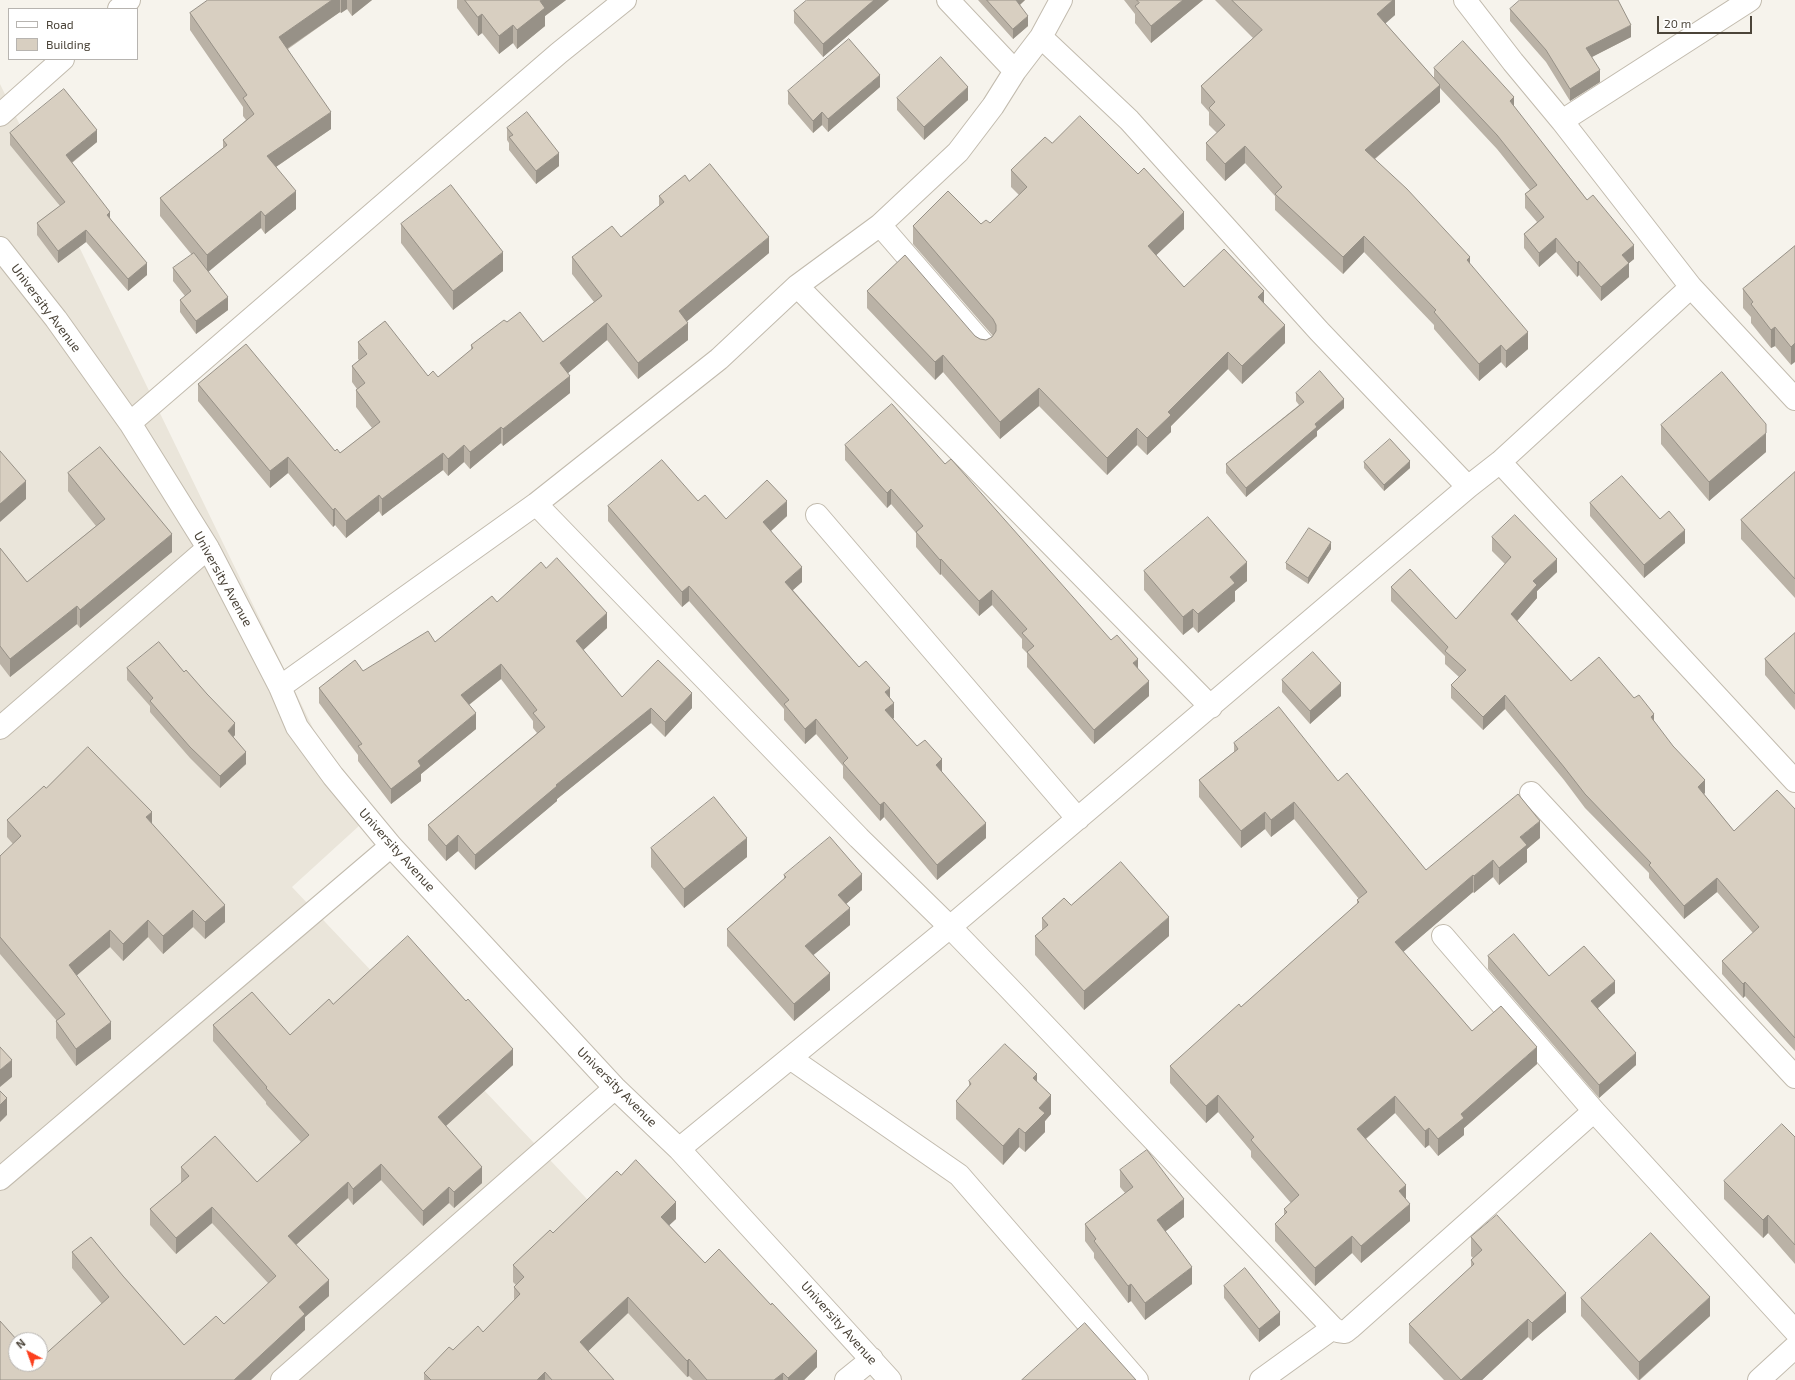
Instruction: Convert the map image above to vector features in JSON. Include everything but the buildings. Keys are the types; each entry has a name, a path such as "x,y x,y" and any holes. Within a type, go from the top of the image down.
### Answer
{"street":[{"path":"120,8 129,0"},
{"path":"130,423 559,53 625,0"},
{"path":"948,0 1015,71"},
{"path":"280,687 536,504 719,359 797,286 880,225 958,152 993,106 1015,71 1041,37 1061,0"},
{"path":"1465,0 1513,62 1562,121 1691,287 1795,399"},
{"path":"1562,121 1750,0"},
{"path":"1041,37 1129,120 1319,331 1468,487"},
{"path":"0,115 61,60"},
{"path":"880,225 984,345"},
{"name":"University Avenue","path":"0,248 56,320 130,423 208,548 280,687 297,727 333,776 391,846 615,1088 679,1148 890,1380"},
{"path":"797,286 1211,707"},
{"path":"679,1148 950,927 1211,707 1468,487 1500,462 1691,287"},
{"path":"1500,462 1795,781"},
{"path":"536,504 858,838 950,927 1333,1328 1338,1331 1345,1332 1350,1328 1594,1111"},
{"path":"817,515 1078,819"},
{"path":"0,728 208,548"},
{"path":"1531,793 1795,1077"},
{"path":"0,1179 391,846"},
{"path":"1443,936 1594,1111 1795,1331"},
{"path":"790,1058 959,1175 1137,1380"},
{"path":"282,1380 615,1088"},
{"path":"1261,1380 1333,1328"},
{"path":"1759,1380 1795,1347"},
{"path":"846,1380 872,1359"}],"shaded area":[{"path":"0,84 360,825 292,887 758,1380 0,1380"}]}
